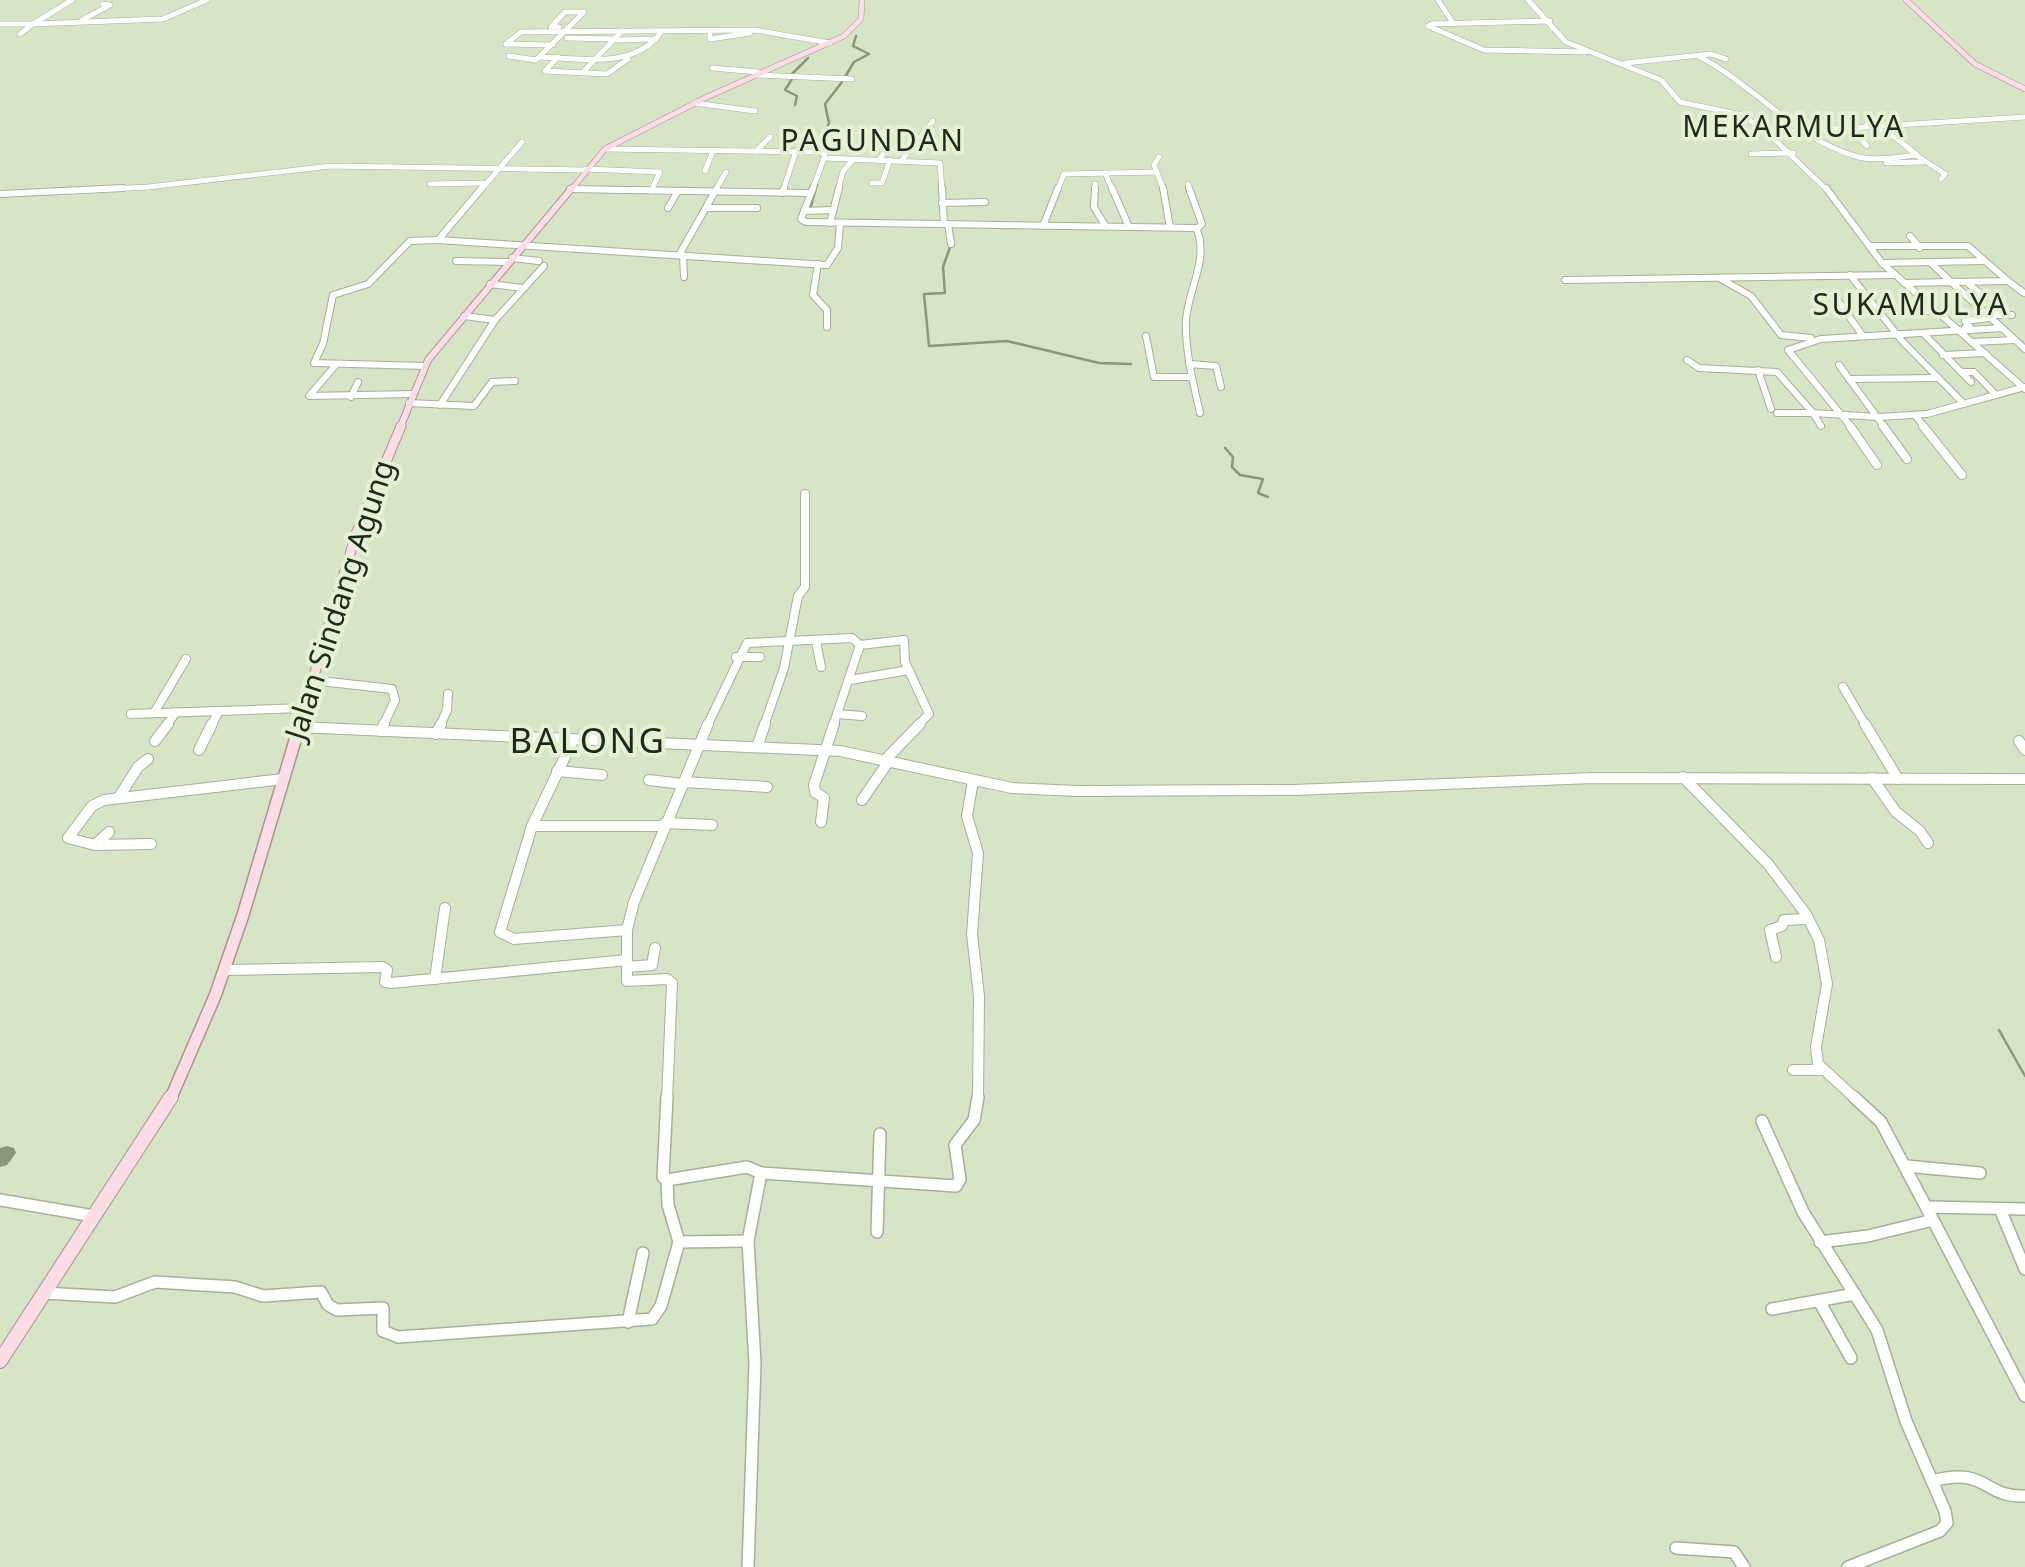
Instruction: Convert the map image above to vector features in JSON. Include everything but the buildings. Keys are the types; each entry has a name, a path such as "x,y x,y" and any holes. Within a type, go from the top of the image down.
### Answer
{"main road":[{"name":"Jalan Sindang Agung","path":"0,1361 178,1084 224,970 356,534 424,366 605,149 694,103 830,43 857,25 862,17 862,0"},
{"path":"1906,0 1975,64 2025,89"}],"street":[{"path":"20,34 72,0"},
{"path":"0,24 166,18 207,0"},
{"path":"1438,0 1453,23"},
{"path":"1528,0 1566,42 1664,81 1680,102 1742,115 1768,132 1832,192 1882,263 2024,388"},
{"path":"80,21 110,5 103,4"},
{"path":"540,56 559,39 567,30 577,19 584,12 565,12 551,27 567,30 620,35 661,33"},
{"path":"1550,21 1428,26 1488,51 1590,52"},
{"path":"547,50 516,50 506,44 521,32 567,30"},
{"path":"513,39 707,33 710,39 758,30 830,43"},
{"path":"558,57 544,71 607,74 650,46 661,33"},
{"path":"582,73 620,35"},
{"path":"1442,42 1458,40"},
{"path":"516,50 553,44"},
{"path":"608,45 650,46"},
{"path":"500,46 540,56 622,63"},
{"path":"602,51 639,52"},
{"path":"1622,63 1717,54 1726,59"},
{"path":"1698,56 1754,88 1807,129 1862,160 1916,155"},
{"path":"595,61 630,57"},
{"path":"564,72 577,58"},
{"path":"712,68 852,79"},
{"path":"694,103 755,111"},
{"path":"1768,132 2025,116"},
{"path":"663,118 677,122"},
{"path":"901,161 933,121"},
{"path":"1867,124 1896,138 1946,174 1941,178"},
{"path":"1848,126 1867,146"},
{"path":"756,151 770,137"},
{"path":"438,240 522,142"},
{"path":"879,160 890,144"},
{"path":"830,223 843,171 868,147"},
{"path":"605,149 820,152 824,158"},
{"path":"620,171 634,149"},
{"path":"651,191 666,150"},
{"path":"706,171 713,150"},
{"path":"782,193 796,152"},
{"path":"1751,154 1794,153"},
{"path":"1159,157 1154,165 1168,200 1170,227"},
{"path":"824,158 940,163 942,202 951,244"},
{"path":"824,158 802,222 1198,228"},
{"path":"872,183 882,183 890,160"},
{"path":"1886,163 1926,162"},
{"path":"0,194 148,187 362,165 660,172"},
{"path":"684,276 681,255 726,172"},
{"path":"1042,226 1063,175 1157,172"},
{"path":"1105,173 1129,227"},
{"path":"430,184 484,183"},
{"path":"1095,184 1094,207 1117,238"},
{"path":"1188,184 1202,224 1198,228"},
{"path":"570,189 811,193"},
{"path":"668,208 678,191"},
{"path":"942,202 986,202"},
{"path":"708,208 758,208"},
{"path":"808,211 832,210"},
{"path":"424,366 314,364 323,344 331,298 368,284 410,242 438,240 818,264 831,263 840,241 840,223"},
{"path":"1198,228 1204,246 1187,312 1190,364 1200,413"},
{"path":"1910,236 1920,248"},
{"path":"645,253 652,243"},
{"path":"1869,246 1967,246 2024,293"},
{"path":"456,261 542,264"},
{"path":"1882,263 1984,261"},
{"path":"1930,262 2025,349"},
{"path":"440,405 495,320 542,264"},
{"path":"818,264 813,295 827,310 827,327"},
{"path":"1850,275 1896,334 1964,404"},
{"path":"1565,280 1895,275"},
{"path":"1718,278 1748,292 1781,335 1819,339 2002,328"},
{"path":"1904,284 2008,281"},
{"path":"1966,282 1981,294"},
{"path":"490,284 523,288"},
{"path":"1834,294 1864,336"},
{"path":"1896,312 1935,311"},
{"path":"1960,331 1970,327 1965,321 2012,315"},
{"path":"464,316 495,320"},
{"path":"1850,378 1970,381 1923,333"},
{"path":"1146,336 1154,377 1192,377"},
{"path":"1819,339 1788,351 1844,417 1877,465"},
{"path":"1972,342 2014,340"},
{"path":"1943,355 1984,353"},
{"path":"1687,360 1701,368 1780,373 1821,426"},
{"path":"1190,364 1216,366 1221,387"},
{"path":"1840,365 1907,459"},
{"path":"335,366 309,396 411,398 440,405 474,406 492,382 514,381"},
{"path":"1758,370 1774,411 1844,417 1915,415 2024,388"},
{"path":"1960,372 1974,372 1994,393"},
{"path":"351,397 358,382"},
{"path":"1915,415 1962,476"},
{"path":"757,748 790,641 798,596 805,585 805,494"},
{"path":"44,1293 116,1297 155,1282 235,1287 263,1296 321,1292 336,1310 383,1308 383,1331 398,1336 628,1322 658,1316 679,1242 668,1205 668,1180 662,1173 672,983 628,981 627,930 634,902 736,657 749,642 854,638 860,645"},
{"path":"816,640 822,667"},
{"path":"860,645 904,640 910,670 929,714 887,760 862,800"},
{"path":"821,822 824,798 814,790 860,645"},
{"path":"736,657 760,657"},
{"path":"154,712 186,659"},
{"path":"850,680 910,670"},
{"path":"311,680 392,689 395,700 381,731"},
{"path":"1843,688 1898,779"},
{"path":"436,734 447,710 448,694"},
{"path":"132,714 303,708"},
{"path":"199,750 219,711"},
{"path":"155,740 176,712"},
{"path":"837,714 862,716"},
{"path":"298,727 824,750 1012,788 1077,791 1242,791 1682,777 2025,778"},
{"path":"573,740 532,826 500,928 503,936 514,939 627,930"},
{"path":"119,797 138,767 148,760"},
{"path":"556,771 602,776"},
{"path":"1682,777 1769,867 1807,919 1824,961 1827,997 1815,1056 1822,1070 1876,1115 2025,1396"},
{"path":"1872,778 1896,812 1928,843"},
{"path":"151,844 95,846 68,838 92,806 119,797 283,779"},
{"path":"649,780 766,787"},
{"path":"668,1180 746,1167 762,1173 958,1184 955,1145 977,1113 979,996 972,934 978,854 966,816 974,781"},
{"path":"532,826 712,825"},
{"path":"95,846 109,832"},
{"path":"435,979 444,908"},
{"path":"1776,957 1770,930 1782,926 1784,920 1807,919"},
{"path":"224,970 382,967 386,968 387,983 653,964 655,948"},
{"path":"1794,1070 1822,1070"},
{"path":"1762,1121 1820,1242 1877,1330 1906,1421 1947,1524 1940,1531 1848,1567"},
{"path":"877,1232 880,1134"},
{"path":"1906,1166 1980,1174"},
{"path":"748,1567 757,1382 756,1306 748,1242 762,1173"},
{"path":"0,1200 28,1201 73,1215 94,1216"},
{"path":"2000,1208 2025,1270"},
{"path":"1820,1242 1868,1236 1930,1213 2025,1209"},
{"path":"679,1242 748,1242"},
{"path":"628,1322 643,1253"},
{"path":"1772,1309 1855,1294"},
{"path":"1819,1300 1851,1358"},
{"path":"1932,1481 1970,1472 2009,1496 2025,1496"},
{"path":"1676,1548 1734,1552 1744,1567"}],"waterway":[{"path":"845,77 854,62 869,54 853,46 856,36"},
{"path":"791,75 808,58"},
{"path":"792,79 785,90 797,96 795,105"},
{"path":"827,156 830,149 823,139 829,123 825,104 842,82"},
{"path":"810,210 817,184"},
{"path":"950,247 943,267 945,293 924,294 929,346 1007,341 1099,363 1131,364"},
{"path":"1225,448 1233,457 1232,467 1240,475 1263,479 1258,493 1268,497"},
{"path":"1999,1030 2025,1076"},
{"path":"0,1160 7,1153"}],"district":[{"name":"MEKARMULYA","path":"1794,127"},
{"name":"PAGUNDAN","path":"873,141"},
{"name":"SUKAMULYA","path":"1911,305"},
{"name":"BALONG","path":"588,741"}]}
